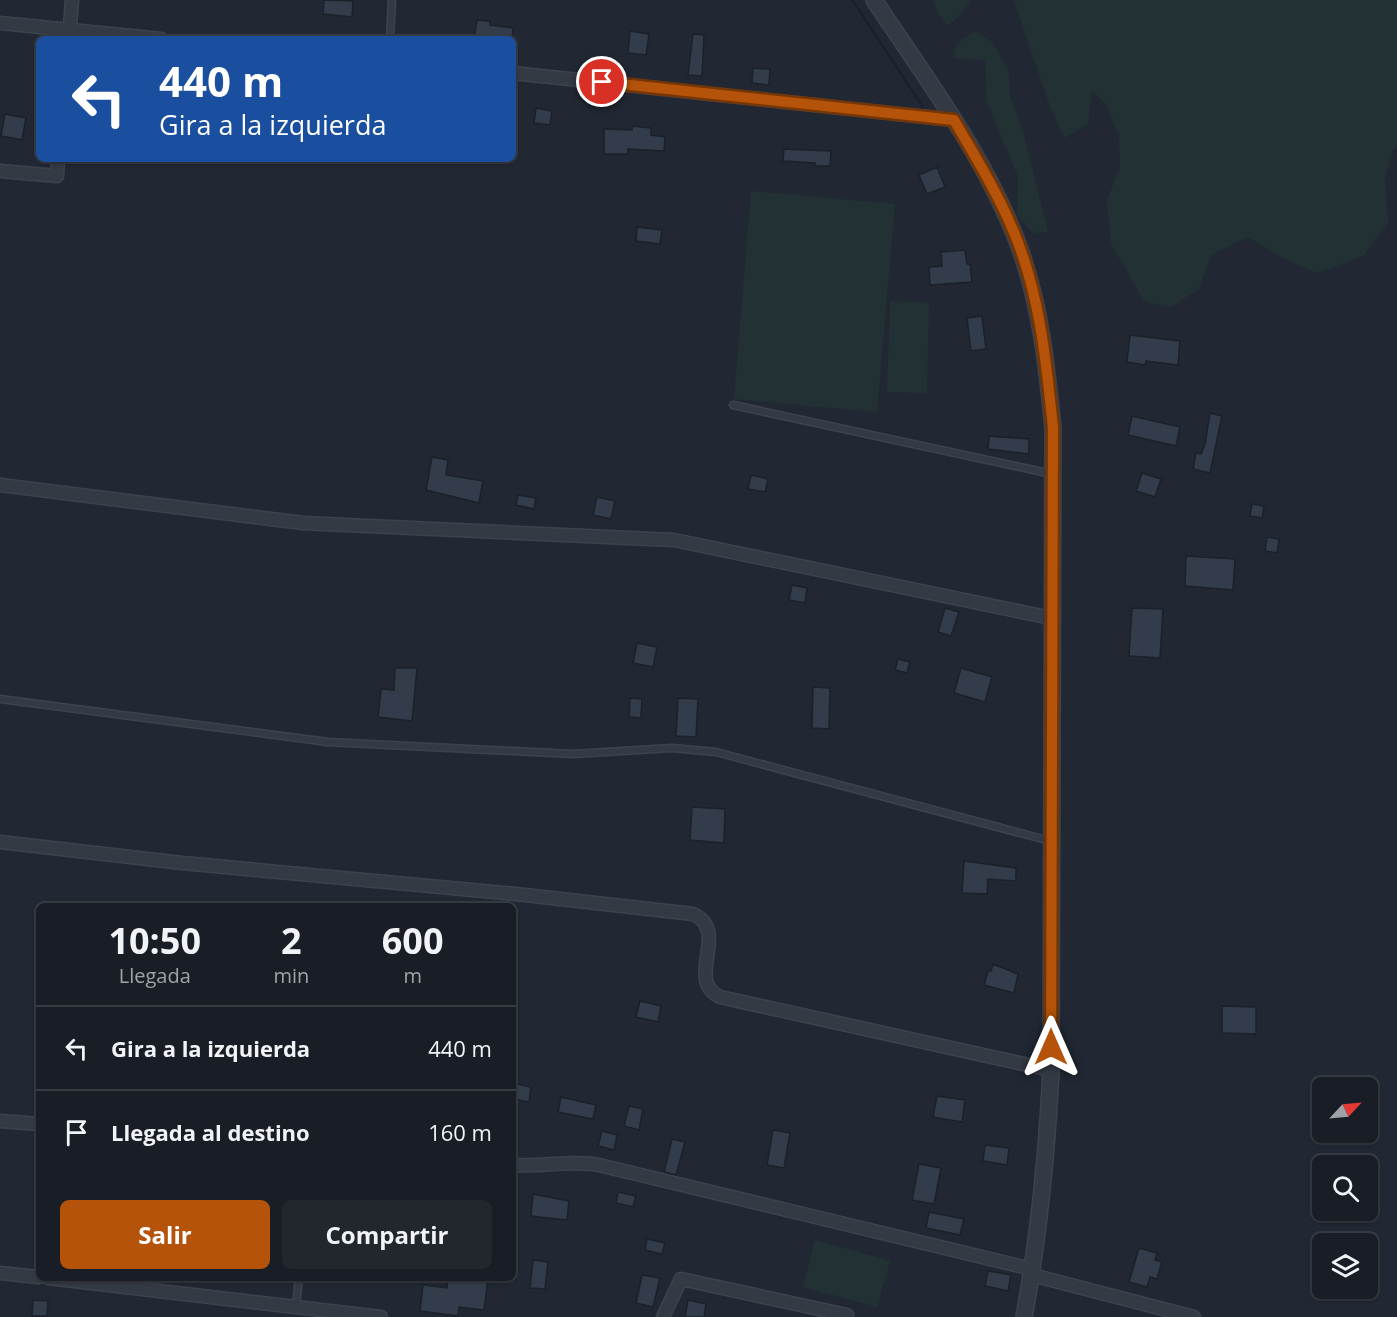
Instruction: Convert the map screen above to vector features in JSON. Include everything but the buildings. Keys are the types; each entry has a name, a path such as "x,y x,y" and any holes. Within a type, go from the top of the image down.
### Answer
{"street":[{"path":"69,35 72,0"},
{"path":"874,0 954,120 1009,221 1036,303 1046,360 1053,428 1051,1070 1048,1131 1032,1272 1024,1317"},
{"path":"0,22 69,35 92,36"},
{"path":"516,73 954,120"},
{"path":"0,171 57,176 58,162"},
{"path":"0,485 303,523 674,540 1051,618"},
{"path":"0,842 182,863 504,893 693,914 703,920 709,932 705,978 708,988 720,997 1051,1070"},
{"path":"0,1121 36,1124"},
{"path":"516,1165 543,1167 585,1162 1032,1272 1194,1317"},
{"path":"0,1273 36,1277"},
{"path":"663,1317 681,1279 847,1315"},
{"path":"75,1281 296,1306 343,1315 381,1317"}],"lane":[{"path":"390,36 392,0"},
{"path":"732,405 1052,474"},
{"path":"0,699 328,742 573,754 672,748 716,752 1051,841"},
{"path":"296,1306 299,1281"}],"shaded area":[{"path":"934,0 971,0 948,26 937,12"},
{"path":"1014,0 1397,0 1397,147 1393,149 1385,180 1388,223 1363,256 1317,273 1281,257 1248,237 1211,255 1199,289 1170,308 1144,301 1111,244 1107,200 1120,168 1119,135 1107,105 1092,91 1088,124 1064,138 1047,98"},
{"path":"975,31 992,42 1009,71 1010,96 1023,131 1048,232 1034,233 1017,216 1018,177 987,102 985,60 954,58 956,44"},
{"path":"751,191 895,204 877,412 734,399"},
{"path":"890,301 929,303 927,393 887,392"},
{"path":"815,1240 890,1261 877,1307 803,1287"}],"water":[{"path":"851,0 854,0 924,107 922,108"}],"route":[{"path":"602,82 954,120 1009,221 1022,254 1036,303 1046,360 1053,428 1051,1047"}]}
